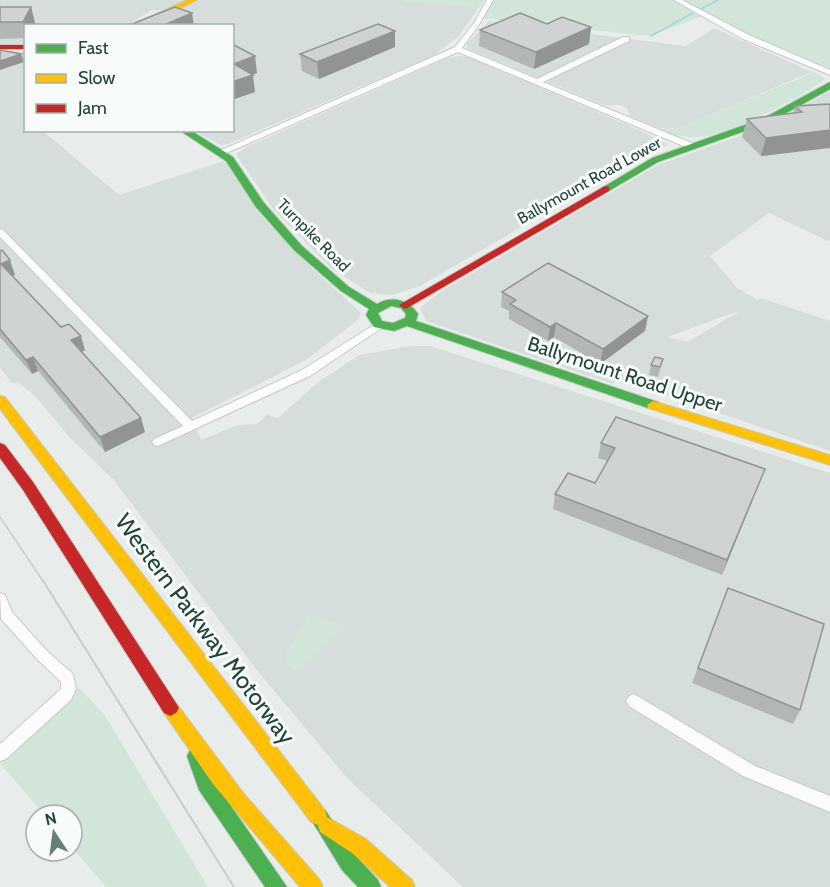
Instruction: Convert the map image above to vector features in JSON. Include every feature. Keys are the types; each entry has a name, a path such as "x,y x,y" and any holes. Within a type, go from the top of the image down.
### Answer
{"main road":[{"path":"139,24 193,0"},
{"path":"0,47 24,47"},
{"name":"Ballymount Road Lower","path":"405,305 635,171 691,146 767,120 830,85"},
{"name":"Turnpike Road","path":"186,132 221,152 239,169 272,219 334,280 376,308"},
{"path":"387,303 405,305 412,314 408,322 396,327 381,325 373,319 372,315 376,308 387,303"},
{"name":"Ballymount Road Upper","path":"408,322 616,393 830,460"},
{"name":"Western Parkway Motorway","path":"0,400 78,496 245,725 326,826 349,863 371,887"},
{"path":"0,447 28,486 193,744 271,841 313,887"},
{"path":"193,744 205,783 277,887"},
{"path":"326,826 348,836 405,887"}],"street":[{"path":"221,152 458,49 490,0"},
{"path":"677,0 746,38 830,73"},
{"path":"537,82 626,39"},
{"path":"458,49 691,146"},
{"path":"0,232 191,426"},
{"path":"158,442 306,373 381,325"},
{"path":"0,754 66,694 69,684 68,679 41,654 1,606"},
{"path":"634,701 749,771 830,804"}],"shaded area":[{"path":"0,0 187,0 166,10 152,10 130,24 24,24 24,44 0,44"},
{"path":"200,0 484,0 459,36 434,55 228,144 221,145 196,132 234,132 234,24 146,24"},
{"path":"489,21 686,46 714,28 812,72 677,129 659,128 630,116 627,108 619,105 604,105 468,49 466,44"},
{"path":"0,50 24,52 24,132 44,132 119,195 224,161 241,180 263,218 313,269 361,313 359,319 306,360 192,418 201,440 238,425 257,424 268,414 278,418 317,383 359,355 411,346 430,346 830,473 830,887 463,887 347,778 256,669 113,479 71,439 35,396 18,382 13,384 0,368"},
{"path":"450,57 468,57 646,133 668,145 621,169 420,286 393,295 370,293 331,268 274,210 236,154 246,147"},
{"path":"830,91 830,240 769,213 710,256 737,288 758,300 761,298 830,321 830,451 672,397 616,382 613,384 426,321 420,308 443,290 658,165 770,125 802,110 810,102","holes":["738,312 688,342 668,337"]}],"green space":[{"path":"402,0 484,0 480,7 402,2"},
{"path":"490,0 830,0 830,70 703,16 649,36 480,18"},
{"path":"814,72 825,79 782,105 727,130 693,137 657,129 677,129"},
{"path":"309,615 344,625 301,668 294,671 284,656"},
{"path":"79,688 104,714 208,887 106,887 84,861 84,803 34,803 0,764"}],"building":[{"path":"0,7 31,7 23,22 0,22"},
{"path":"175,7 192,13 166,24 132,24"},
{"path":"520,13 547,24 562,17 591,27 536,52 480,30"},
{"path":"378,24 395,31 317,62 300,54"},
{"path":"234,45 255,56 234,64"},
{"path":"0,50 21,54 0,61"},
{"path":"234,64 253,75 234,81"},
{"path":"830,104 830,130 766,138 747,119 802,112 795,106"},
{"path":"2,250 10,260 1,264 61,327 69,324 81,336 71,340 141,418 100,437 33,357 26,360 0,329 0,251"},
{"path":"548,263 648,316 603,349 556,323 550,327 510,304 516,300 502,292"},
{"path":"655,357 663,359 660,367 651,365"},
{"path":"616,417 765,469 727,560 555,494 568,473 595,483 615,448 601,443"},
{"path":"728,588 824,624 800,710 698,668"}],"waterway":[{"path":"699,10 718,0"},
{"path":"651,36 693,13"}],"tram line":[{"path":"0,517 43,581"},
{"path":"42,579 234,887"}],"traffic: fast":[{"path":"605,189 655,160 767,120 830,85"},
{"path":"186,132 230,159 260,205 298,248 345,289 376,308"},
{"path":"387,303 398,303 405,306 412,314 410,320 394,327 378,324 372,315 373,311 387,303"},
{"path":"408,322 653,405"},
{"path":"196,756 205,784 277,887"},
{"path":"318,816 349,863 371,887"}],"traffic: slow":[{"path":"139,24 193,0"},
{"path":"0,400 318,816"},
{"path":"653,405 830,460"},
{"path":"170,708 202,755 313,887"},
{"path":"327,826 359,846 405,887"}],"traffic: jam":[{"path":"0,47 24,47"},
{"path":"405,305 605,189"},
{"path":"0,448 28,486 170,708"}]}
